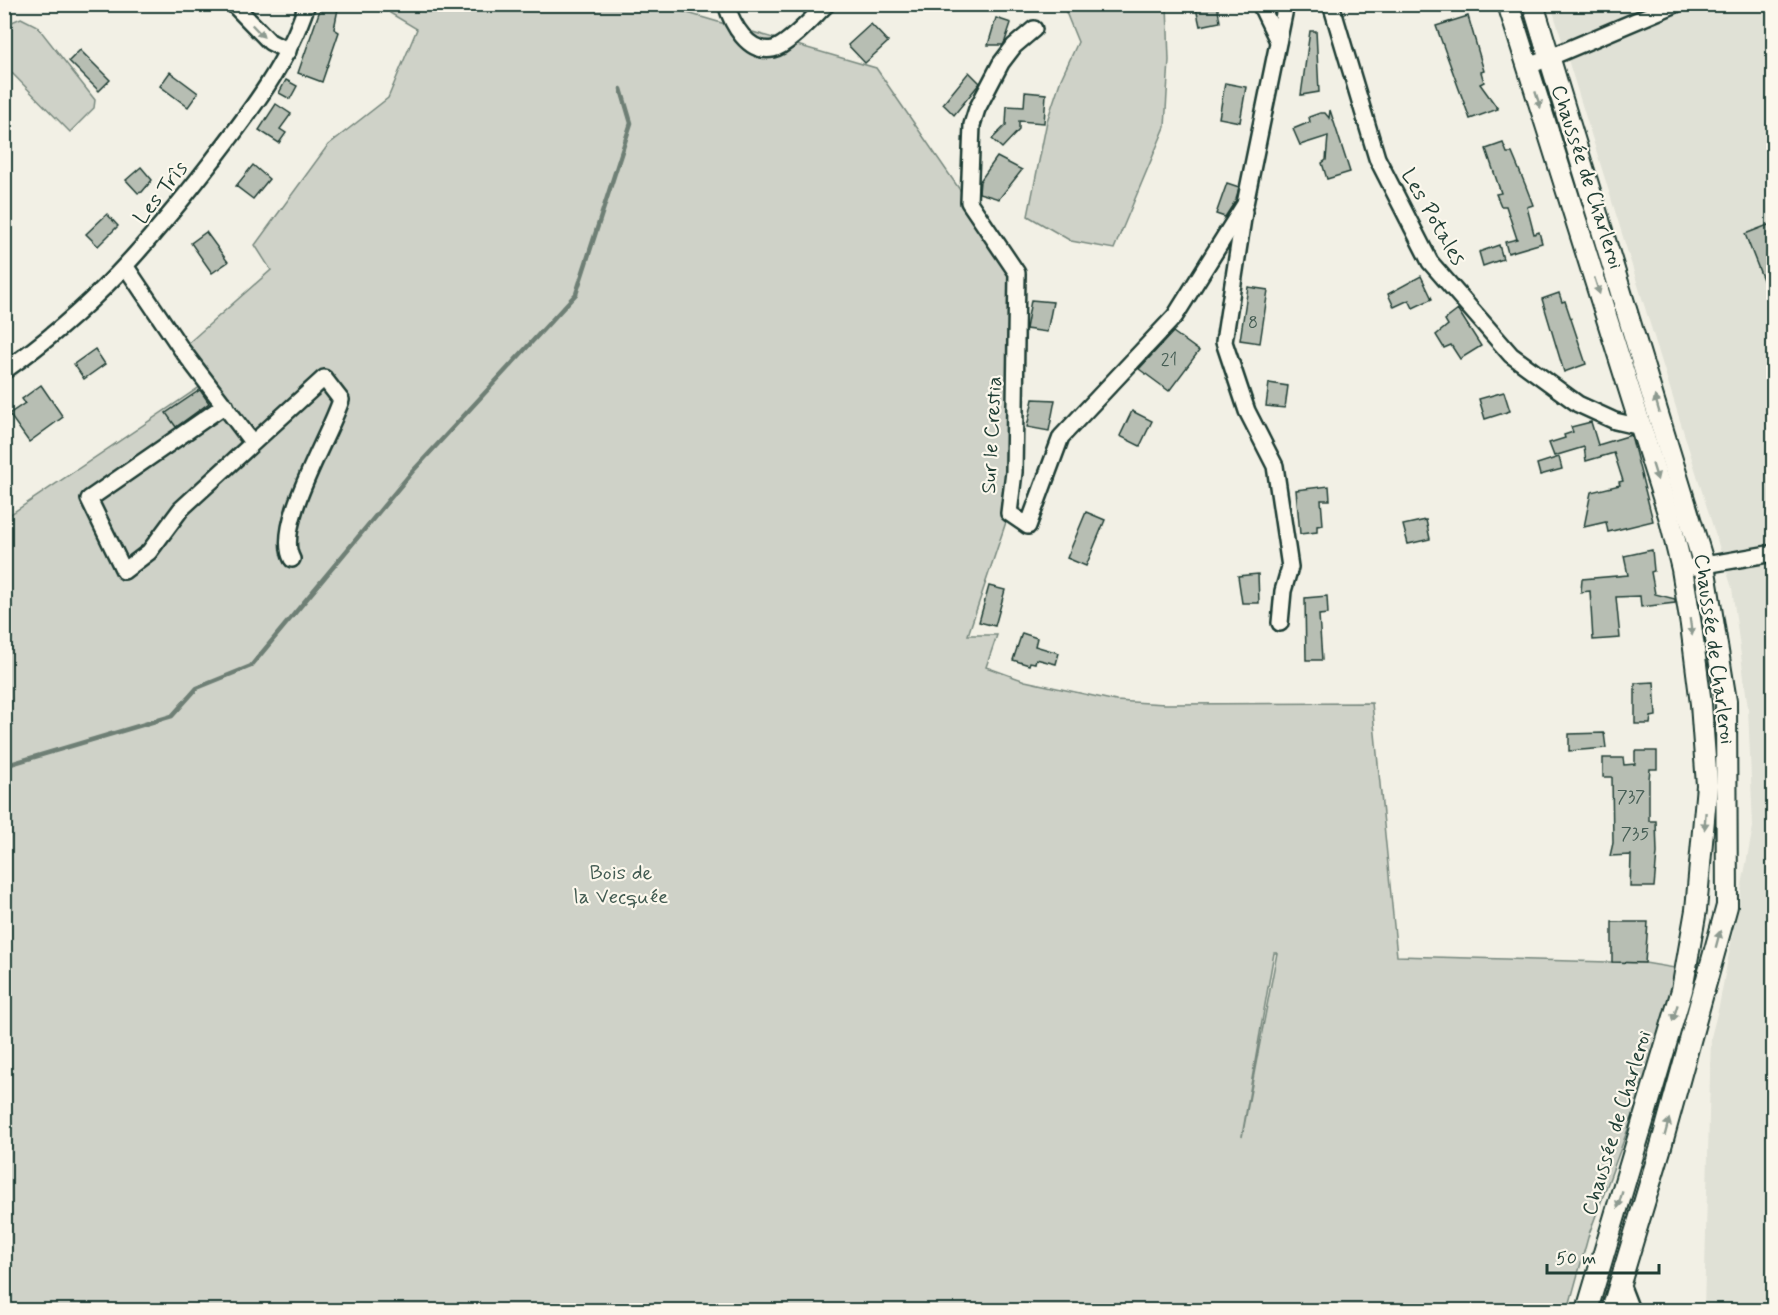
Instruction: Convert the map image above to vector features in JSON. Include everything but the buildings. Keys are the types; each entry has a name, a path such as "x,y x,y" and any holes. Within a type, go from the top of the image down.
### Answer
{"main road":[{"name":"Chaussée de Charleroi","path":"1508,4 1641,427 1682,569 1701,704 1707,785 1696,910 1682,990 1588,1310"},
{"name":"Chaussée de Charleroi","path":"1533,4 1704,565 1726,701 1727,906 1660,1150 1612,1311"}],"street":[{"path":"233,4 270,42 288,51"},
{"name":"Les Trîs","path":"4,371 80,313 126,267 238,127 288,51 307,4"},
{"path":"726,4 731,20 743,38 757,46 772,49 783,44 827,4"},
{"path":"1260,4 1278,41"},
{"name":"Sur le Crestia","path":"1034,29 1014,46 1001,63 977,109 972,125 969,202 1017,273 1014,472 1009,513 1028,526 1061,437 1175,316 1245,204 1286,4"},
{"name":"Les Potales","path":"1331,4 1377,158 1431,262 1511,355 1578,404 1615,421 1641,427"},
{"path":"1527,67 1676,4"},
{"path":"1245,204 1224,342 1247,411 1275,466 1290,567 1282,591 1280,623"},
{"path":"126,267 182,350 252,442"},
{"path":"225,405 89,499 124,571 149,552 181,509 324,378 341,400 334,424 294,508 286,549 291,559"},
{"path":"1682,569 1773,553"},
{"path":"1620,1284 1631,1311"}],"shaded area":[{"path":"1551,5 1773,5 1773,1310 1704,1310 1711,1037 1753,827 1748,708 1732,588"}],"green space":[{"name":"Bois de la Vecquée","path":"390,5 660,5 876,68 1017,273 1009,513 968,635 997,635 986,667 1025,681 1116,701 1165,704 1372,703 1397,956 1645,963 1687,970 1589,1234 1568,1310 5,1310 5,518 201,386 177,353 271,270 255,245 328,145 388,98 417,29 390,13","holes":["1274,953 1277,953 1242,1137"]},
{"path":"1063,5 1167,5 1169,60 1165,127 1114,249 1071,241 1028,216 1047,121 1061,79 1078,42"},
{"path":"21,18 37,26 95,100 94,108 70,132 5,66 5,25"}],"waterway":[{"path":"4,766 172,716 197,688 251,666 412,472 576,294 631,123 621,89"}]}
